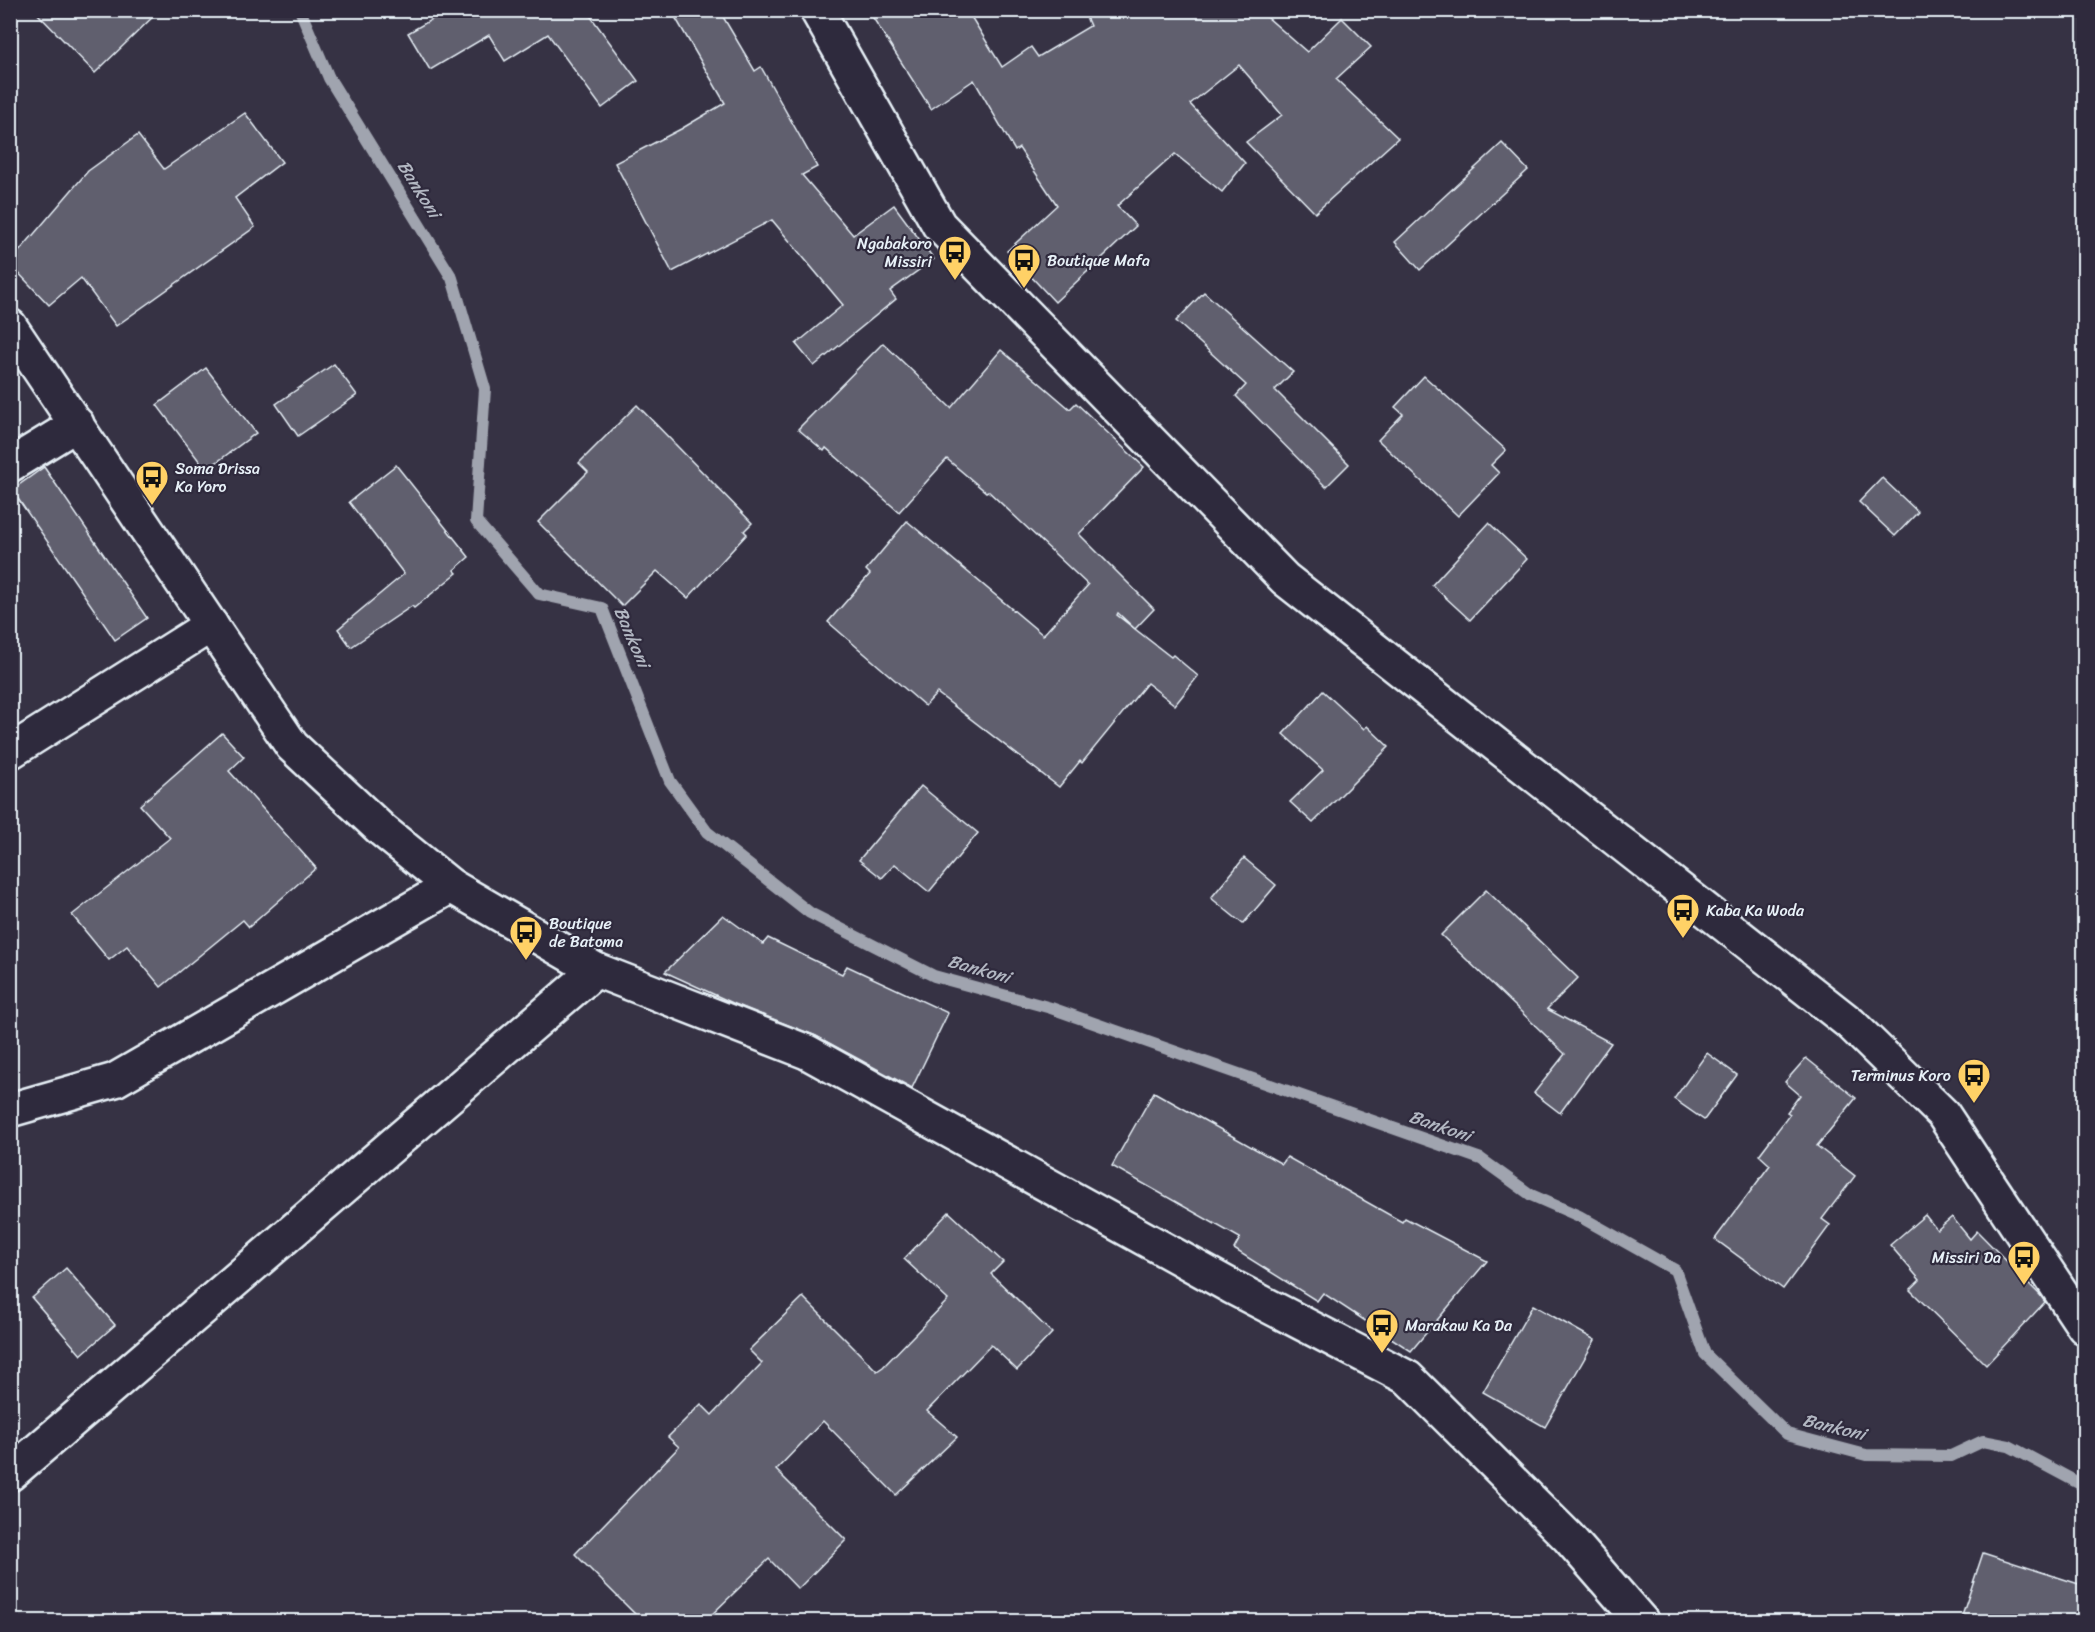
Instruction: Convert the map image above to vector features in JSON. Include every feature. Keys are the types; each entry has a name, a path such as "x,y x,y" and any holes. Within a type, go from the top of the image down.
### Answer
{"street":[{"path":"817,10 939,225 1285,579 1851,1024 1943,1114 2085,1327"},
{"path":"10,326 292,746 382,830 452,886 596,970 807,1052 1232,1287 1408,1378 1568,1538 1642,1622"},
{"path":"10,465 77,424"},
{"path":"10,752 211,625"},
{"path":"10,1110 115,1080 452,886"},
{"path":"10,1474 596,970"}],"building":[{"path":"34,10 160,10 95,73"},
{"path":"448,10 586,10 638,81 602,108 548,34 505,61 489,35 430,70 408,33"},
{"path":"671,10 719,10 755,71 761,67 817,167 802,175 853,235 894,205 934,259 890,291 896,299 814,366 796,344 843,305 772,220 672,272 615,163 725,103"},
{"path":"868,10 967,10 1002,67 1031,47 1038,57 1090,26 1083,10 1259,10 1307,52 1342,18 1371,47 1336,79 1398,138 1315,213 1246,142 1282,115 1239,65 1190,104 1245,163 1222,192 1175,154 1117,206 1136,226 1055,302 1007,251 1057,205 1019,148 1015,151 974,80 931,109"},
{"path":"245,113 282,162 235,198 255,227 116,326 81,278 49,305 10,264 88,171 138,135 164,169"},
{"path":"1502,143 1528,170 1420,270 1395,242"},
{"path":"1204,292 1293,372 1275,390 1349,464 1326,487 1236,396 1246,385 1176,321"},
{"path":"883,343 951,408 1001,350 1070,409 1076,403 1144,467 1079,534 1154,609 1135,629 1171,657 1173,655 1198,676 1175,705 1147,683 1082,763 1080,761 1059,787 937,693 925,706 828,622 870,574 866,570 907,521 1043,635 1088,585 988,491 986,492 947,459 899,512 826,448 824,451 798,429","holes":["1118,613 1135,629 1117,615"]},
{"path":"334,364 357,395 298,436 276,404"},
{"path":"206,368 256,433 206,470 157,405"},
{"path":"1424,376 1506,450 1491,465 1499,473 1458,516 1378,440 1403,414 1395,407"},
{"path":"637,405 752,523 744,531 747,534 688,598 657,571 622,606 538,522 588,472 579,463"},
{"path":"396,465 469,557 454,570 457,573 414,608 412,606 351,647 338,629 404,574 349,502"},
{"path":"44,467 147,618 115,640 12,490"},
{"path":"1882,478 1918,512 1895,536 1859,502"},
{"path":"1489,523 1527,559 1470,620 1432,585"},
{"path":"1323,691 1364,729 1367,726 1389,747 1313,823 1290,802 1323,770 1283,734"},
{"path":"222,733 244,757 229,771 316,868 249,927 243,920 161,987 127,946 109,960 72,915 170,838 140,805"},
{"path":"921,786 978,833 929,892 895,864 882,878 859,860"},
{"path":"1244,858 1276,885 1243,924 1211,898"},
{"path":"1486,890 1578,978 1547,1009 1611,1043 1560,1113 1534,1093 1565,1054 1441,935"},
{"path":"723,915 763,944 768,938 842,974 847,966 948,1013 912,1088 816,1036 735,1004 665,972"},
{"path":"1707,1053 1737,1075 1704,1120 1674,1099"},
{"path":"1806,1058 1856,1098 1817,1146 1855,1176 1822,1219 1830,1225 1783,1289 1715,1239 1770,1165 1759,1155 1790,1114 1787,1112 1800,1095 1785,1082"},
{"path":"1154,1092 1282,1164 1287,1157 1402,1222 1405,1218 1487,1261 1411,1351 1323,1293 1317,1301 1234,1249 1240,1238 1112,1166"},
{"path":"949,1212 1003,1262 991,1274 1052,1333 1017,1370 991,1345 927,1411 957,1437 896,1495 823,1421 776,1470 846,1540 798,1589 769,1559 704,1622 643,1622 575,1554 679,1447 668,1437 701,1404 712,1415 762,1363 749,1350 803,1297 877,1371 883,1367 948,1300 904,1259"},
{"path":"1925,1215 1937,1230 1952,1217 1970,1239 1977,1231 2045,1302 1986,1365 1910,1290 1920,1280 1890,1245"},
{"path":"66,1268 115,1325 81,1355 32,1298"},
{"path":"1533,1305 1595,1340 1545,1427 1483,1392"},
{"path":"1983,1553 2085,1586 2085,1622 1960,1622"}],"waterway":[{"name":"Bankoni","path":"300,10 329,78 452,278 485,389 476,521 539,594 602,608 670,781 707,832 810,913 934,976 1051,1008 1481,1159 1531,1195 1579,1216 1675,1270 1705,1354 1787,1434 1866,1455 1951,1456 1983,1441 2009,1446 2084,1486"}],"place":[{"name":"Ngabakoro Missiri","path":"955,281"},
{"name":"Boutique Mafa","path":"1024,289"},
{"name":"Soma Drissa Ka Yoro","path":"152,506"},
{"name":"Kaba Ka Woda","path":"1683,939"},
{"name":"Boutique de Batoma","path":"526,961"},
{"name":"Terminus Koro","path":"1974,1104"},
{"name":"Missiri Da","path":"2024,1286"},
{"name":"Marakaw Ka Da","path":"1382,1354"}]}
